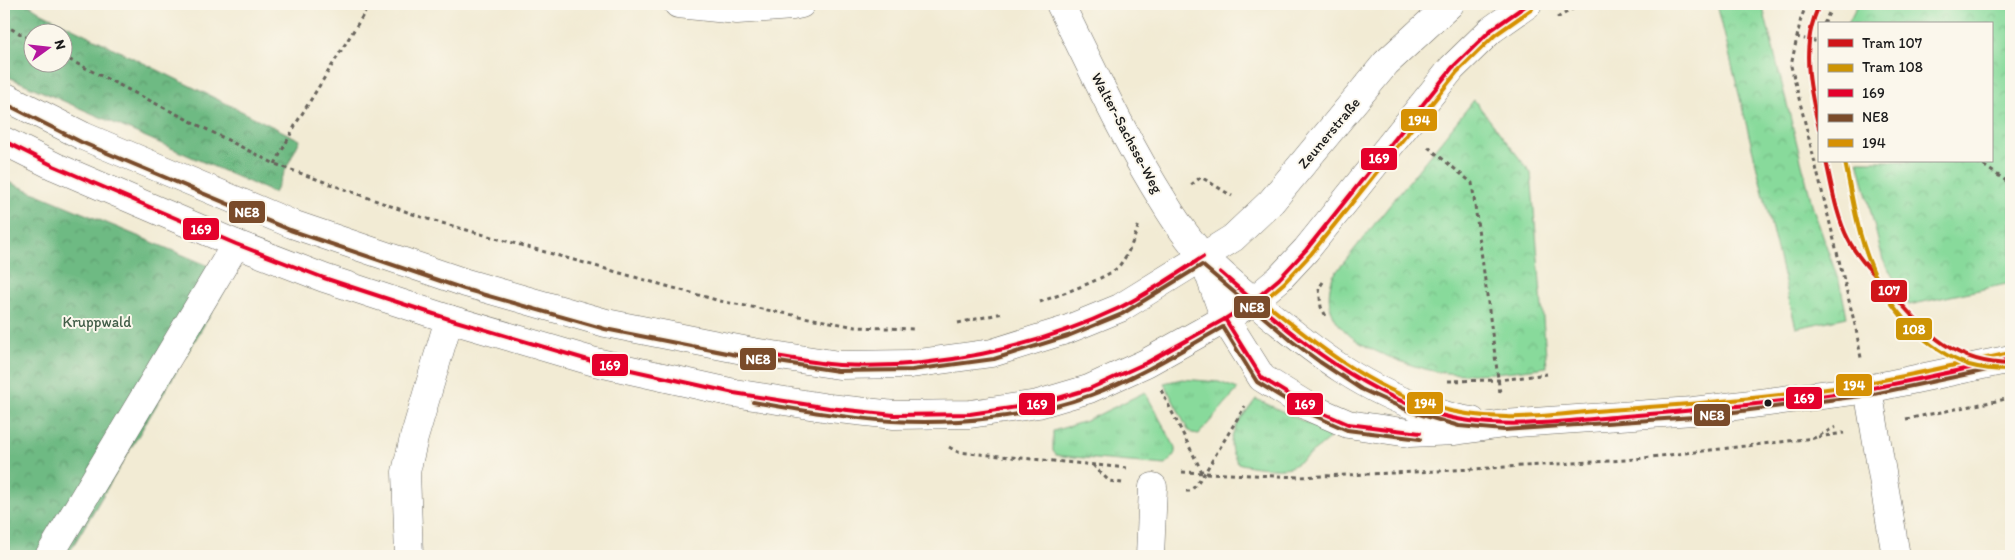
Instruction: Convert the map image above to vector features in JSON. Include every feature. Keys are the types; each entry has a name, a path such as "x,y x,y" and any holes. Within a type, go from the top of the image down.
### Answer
{"main road":[{"path":"678,4 737,10 801,4"},
{"name":"Walter-Sachsse-Weg","path":"1060,4 1119,123 1164,203 1204,257"},
{"name":"Zeunerstraße","path":"4,96 83,136 292,224 466,283 606,323 753,352 840,365 911,364 1001,350 1066,330 1120,308 1233,238 1261,214 1386,63 1450,4"},
{"path":"4,141 54,166 236,244 324,278 449,319 596,362 725,391 829,408 894,416 970,414 1038,404 1089,389 1146,363 1226,319 1253,301 1279,279 1306,250 1452,68 1491,30 1528,4"},
{"path":"49,556 236,244"},
{"path":"1204,257 1253,301 1323,357 1364,384 1411,405 1460,420 1504,424"},
{"path":"1204,257 1226,319 1262,378 1309,407 1348,424 1409,433 1455,431 1504,424 1693,411 1868,389 2011,359"},
{"path":"409,556 406,472 449,319"},
{"path":"1868,389 1896,556"},
{"path":"1150,556 1153,487"}],"path":[{"path":"275,164 297,122 370,4"},
{"path":"1807,4 1796,37 1791,66 1862,359"},
{"path":"1825,22 1833,4"},
{"path":"4,25 22,35"},
{"path":"1796,37 1818,42"},
{"path":"72,61 275,164 424,218 720,301 856,327 921,328"},
{"path":"1404,128 1472,183 1500,396"},
{"path":"1978,162 2011,184"},
{"path":"1190,185 1201,177 1234,198"},
{"path":"1038,303 1118,268 1131,246 1141,217 1164,203"},
{"path":"1324,280 1319,288 1322,307 1329,320"},
{"path":"954,324 1006,313"},
{"path":"1447,381 1499,380 1547,374"},
{"path":"1159,387 1204,474"},
{"path":"1176,472 1299,477 1626,460 1814,438 1874,428 1905,419 2011,398"},
{"path":"1204,474 1248,401"},
{"path":"1814,438 1840,425"},
{"path":"941,443 958,452 1129,468"},
{"path":"1508,459 1510,467"}],"green space":[{"path":"4,4 28,4 60,22 22,22 22,72 72,72 72,28 300,140 274,193 4,75"},
{"path":"1717,4 1762,4 1813,208 1841,288 1847,317 1796,328"},
{"path":"1858,4 2011,4 2011,283 1909,305 1883,260 1858,162 1992,162 1992,22 1849,22"},
{"path":"1474,100 1531,173 1547,367 1472,374 1433,371 1399,361 1365,346 1343,329 1335,318 1330,306 1329,292 1333,276"},
{"name":"Kruppwald","path":"4,180 233,276 67,556 4,556"},
{"path":"1182,379 1219,382 1238,389 1199,434 1188,430 1164,383"},
{"path":"1145,392 1175,447 1175,455 1165,465 1062,456 1056,455 1053,451 1053,431 1086,421"},
{"path":"1256,399 1305,422 1326,429 1329,439 1304,459 1290,467 1264,468 1238,463 1233,454 1232,437 1239,422"}],"tram line":[{"name":"107","path":"1818,124 1812,97 1808,50 1810,34 1820,4"},
{"name":"107","path":"1826,162 1844,230 1856,252 1875,276 1913,317 1940,341 1954,350 1971,357 1989,362 2011,364"},
{"name":"108","path":"1845,162 1865,251 1877,279 1897,310 1923,337 1937,349 1953,358 1969,365 2011,370"}],"transit line":[{"name":"169","path":"4,141 54,166 236,244 324,278 449,319 595,362 734,393 829,408 894,415 970,414 1038,404 1089,389 1146,363 1225,319 1253,301 1279,279 1306,250 1452,68 1491,30 1528,4"},
{"name":"194","path":"1532,9 1495,35 1457,72 1311,254 1284,283 1263,301 1322,348 1364,376 1408,398 1455,412 1498,417 1542,416 1706,403 1835,388 1921,373 2010,353"},
{"name":"NE8","path":"4,103 81,142 290,230 464,289 605,329 752,358 838,371 912,370 994,359 1068,336 1122,314 1202,265 1293,342 1361,389 1409,411 1459,426 1504,430 1694,417 1869,395 2011,365"},
{"name":"169","path":"757,353 829,364 875,366 947,360 982,354 1052,335 1119,308 1203,257"},
{"name":"169","path":"1220,272 1294,334 1346,372 1403,402 1455,419 1477,422 1546,423 1772,402 1884,386 2011,359"},
{"name":"169","path":"1225,319 1262,378 1309,407 1348,424 1420,433"},
{"name":"NE8","path":"753,402 840,416 892,421 941,422 1019,414 1068,403 1125,381 1223,327 1257,382 1306,412 1347,430 1420,439"}]}
